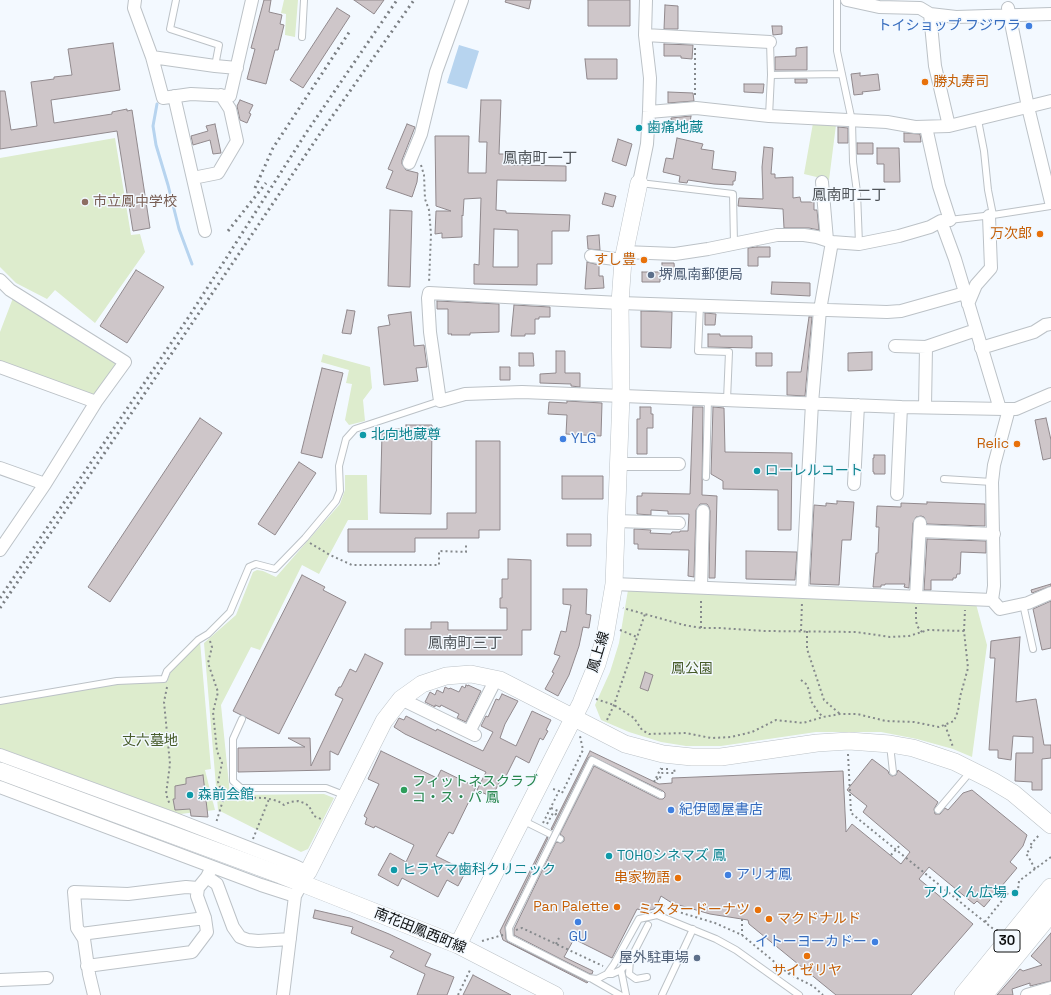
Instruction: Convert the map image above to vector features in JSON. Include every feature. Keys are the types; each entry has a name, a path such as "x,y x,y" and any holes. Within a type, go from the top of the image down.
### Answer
{"main road":[{"name":"30","path":"964,995 1051,888"},
{"name":"30","path":"983,995 1051,912"}],"street":[{"path":"135,0 134,8 152,57 163,98 191,94 230,96 252,0"},
{"path":"409,163 421,134 436,72 462,0"},
{"path":"639,183 647,144 650,78 645,35 646,0"},
{"path":"847,0 859,1 879,7 920,8 930,14 956,18 1008,10 1051,14"},
{"path":"1008,10 1028,107 1046,164 1051,202"},
{"path":"930,14 935,66 949,126"},
{"path":"645,35 770,42"},
{"path":"152,57 237,68"},
{"path":"193,178 218,173 237,141 230,109 221,95"},
{"path":"174,96 205,231"},
{"path":"648,112 696,108 769,116 887,122 915,127 926,127 949,126 1051,102"},
{"path":"926,127 955,259 981,348 1004,409 992,482 994,534 994,586 992,600"},
{"path":"802,592 812,403 820,310 830,241 822,182"},
{"name":"鳳上線","path":"458,945 574,717 597,664 605,638 614,584 622,396 620,303 624,256 639,183"},
{"path":"991,216 991,268 976,285 967,299 901,312 620,303 429,293 430,332 440,401 466,394 522,392 925,408 1016,409 1051,394"},
{"path":"591,256 676,254 777,235 804,235 830,241 859,244 899,236 930,227 946,220"},
{"path":"0,280 10,290 125,362 96,402 45,484 0,550"},
{"path":"981,348 1034,332 1045,325 1051,324"},
{"path":"895,346 926,347 976,330"},
{"path":"925,408 926,347"},
{"path":"0,367 96,402"},
{"path":"854,484 858,405"},
{"path":"897,494 901,407"},
{"path":"619,464 678,464"},
{"path":"0,468 45,484"},
{"path":"701,587 703,511"},
{"path":"616,521 679,523"},
{"path":"916,602 920,527 994,534"},
{"path":"614,584 802,592 916,602 965,599 992,600 1000,609 1023,604 1051,594"},
{"path":"283,995 290,939 302,884 384,721 401,699 422,684 446,676 471,674 496,679 625,744 663,754 692,757 721,757 817,743 849,741 890,744 913,748 955,762 1013,793 1047,827"},
{"path":"401,699 472,734 496,679"},
{"path":"0,755 176,819 293,865 302,884"},
{"name":"南花田鳳西町線","path":"0,771 281,876 458,945 555,995"},
{"path":"0,787 210,872 261,885 302,884"},
{"path":"87,966 192,952 207,932 205,918 197,896 198,888 210,872"},
{"path":"210,872 217,884 233,927 240,937 258,941 290,939"},
{"path":"94,995 87,966 84,939 77,928 74,892 128,894 186,887 198,888"},
{"path":"81,934 205,918"},
{"path":"0,980 47,978"},
{"path":"1028,995 1051,988"}],"lane":[{"path":"176,0 170,29 219,45 215,66"},
{"path":"302,37 304,0"},
{"path":"837,0 837,51 852,121 853,162 857,192 859,244"},
{"path":"769,116 771,75 770,42"},
{"path":"771,75 842,74"},
{"path":"978,120 984,151 991,216"},
{"path":"639,183 732,194 734,244"},
{"path":"946,220 991,216 1051,206"},
{"path":"700,305 698,351 729,352 727,400"},
{"path":"706,477 708,399"},
{"path":"0,701 117,681 164,679 167,671 198,640 208,634 230,612 249,567 256,564 274,569 304,538 336,501 340,492 339,466 346,439 356,429 440,401"},
{"path":"944,479 992,482"},
{"path":"1023,604 1033,649"},
{"path":"242,719 233,739 233,781 241,788 326,788 346,796"},
{"path":"890,744 894,772"},
{"path":"620,995 510,938 509,928 592,760 661,795"},
{"path":"938,810 972,770"},
{"path":"522,820 560,838"},
{"path":"607,974 639,919 657,915 693,929 736,950 799,995"},
{"path":"589,978 597,979 621,970 630,960 648,925"},
{"path":"662,995 693,929"},
{"path":"630,960 629,974 636,979 647,978"},
{"path":"621,970 626,995"}],"path":[{"path":"695,37 696,108"},
{"path":"415,149 424,175 425,199 429,210 431,234 429,293"},
{"path":"304,538 330,555 352,565 439,565 439,551 466,552 466,543"},
{"path":"701,587 701,628"},
{"path":"801,631 802,592"},
{"path":"593,698 614,705 634,718 642,730 655,735 686,734 711,738 731,737 752,732 776,720 803,723 840,714 858,714 886,721 914,722 939,728 954,722 968,668 964,631 965,599"},
{"path":"916,602 917,626 922,632"},
{"path":"621,607 701,628 765,631 856,632 890,637 909,636 928,630 964,631"},
{"path":"606,724 645,614"},
{"path":"617,629 637,637"},
{"path":"807,632 807,649 824,700 840,714"},
{"path":"208,634 212,646 208,664 218,692 213,712 217,751 222,763 218,782 224,797 216,825"},
{"path":"164,679 167,682 164,702 170,764 166,794 176,819"},
{"path":"801,680 806,684 811,701 823,717"},
{"path":"945,725 953,749"},
{"path":"562,793 582,750 580,735"},
{"path":"848,748 851,813 1000,935"},
{"path":"656,778 659,780 662,773 675,773 675,769 660,769"},
{"path":"654,782 658,774"},
{"path":"550,787 566,795"},
{"path":"553,821 556,814 553,813 547,826 543,824 559,792"},
{"path":"224,797 269,799 278,801 284,805 290,802 298,801 309,806 314,816 325,820"},
{"path":"253,840 269,799"},
{"path":"551,808 562,813"},
{"path":"1035,869 1026,854 1033,845 1032,844 1047,827"},
{"path":"891,856 901,844"},
{"path":"985,922 1008,893 1014,894 1018,890 1020,887 1019,881 1051,857"},
{"path":"742,919 742,935"},
{"path":"515,931 522,928 605,967 608,962"},
{"path":"481,942 508,933"},
{"path":"556,944 559,938"},
{"path":"789,974 798,963"},
{"path":"458,995 471,968"}],"green space":[{"path":"284,0 298,0 295,37 285,35 286,14 281,13"},
{"path":"813,123 836,125 829,180 804,174"},
{"path":"115,138 131,235 140,234 145,252 95,323 55,290 47,299 16,283 0,267 0,158"},
{"path":"13,298 115,360 116,364 96,394 92,395 0,361 0,332"},
{"path":"323,354 370,367 372,388 363,400 365,421 349,425 345,420 352,384 346,383 349,370 321,362"},
{"path":"345,475 367,475 368,520 348,520 319,574 302,565 260,650 251,647 221,705 230,795 324,794 334,798 308,849 301,852 218,810 204,643 236,615 253,572 257,570 263,571 276,577 340,504 345,490"},
{"name":"鳳公園","path":"628,590 976,604 987,645 972,757 953,749 917,739 881,732 816,732 721,746 686,746 661,742 629,732 601,720 595,705 610,672 619,643"},
{"name":"丈六墓地","path":"200,641 211,769 205,770 215,810 180,814 0,748 0,704 120,684 167,682 171,671"}],"water":[{"path":"459,45 479,51 467,89 447,83"}],"building":[{"path":"264,0 271,0 269,12 282,15 280,24 284,25 278,50 275,50 266,84 247,79 255,49 251,48"},
{"path":"354,0 384,0 374,14"},
{"path":"506,0 531,0 529,9 505,2"},
{"path":"588,0 630,0 630,26 588,26"},
{"path":"665,5 678,6 678,29 664,29"},
{"path":"337,8 350,16 303,88 290,80"},
{"path":"772,26 782,26 782,34 773,35"},
{"path":"113,43 120,90 51,100 54,123 112,114 112,112 127,109 127,111 132,110 150,228 133,231 117,131 0,149 0,91 5,91 11,130 37,126 31,82 72,75 68,49"},
{"path":"664,44 693,45 692,59 681,58 681,56 664,56"},
{"path":"807,47 807,70 775,70 775,57 796,56 796,48"},
{"path":"585,59 617,59 617,79 587,79"},
{"path":"860,73 860,76 878,74 880,90 862,92 863,94 854,95 851,74"},
{"path":"795,79 807,79 807,83 795,83"},
{"path":"744,84 764,84 763,93 744,92"},
{"path":"668,92 693,93 694,101 668,103"},
{"path":"240,100 253,105 249,113 251,114 247,123 240,120 237,106"},
{"path":"481,100 501,100 499,154 512,154 512,165 566,166 566,181 497,180 496,210 506,211 506,213 570,215 569,231 552,231 552,264 537,264 537,285 474,284 474,264 479,265 481,198 464,199 462,237 442,238 442,233 435,234 436,211 451,211 436,206 435,136 469,136 468,173 486,173 487,142 479,142","holes":["494,229 518,230 518,267 493,267"]},
{"path":"691,116 690,123 671,120 671,118"},
{"path":"215,124 221,153 213,154 210,140 193,145 191,136 208,131 206,126"},
{"path":"407,124 415,127 402,160 402,164 406,170 418,173 417,182 412,197 386,188 393,171 388,169"},
{"path":"838,127 848,128 848,143 838,143"},
{"path":"904,133 920,134 921,142 904,142"},
{"path":"677,138 703,144 701,149 714,151 712,169 736,172 733,185 688,180 687,183 679,182 680,176 663,172 666,158 673,159"},
{"path":"618,139 632,144 626,166 612,161"},
{"path":"857,143 873,143 873,154 857,154"},
{"path":"764,147 773,148 771,174 775,174 775,178 793,177 793,198 800,197 801,202 814,202 814,210 817,210 819,230 809,228 784,228 783,209 738,206 739,198 763,199 762,167"},
{"path":"877,148 899,148 900,182 884,182 884,164 877,164"},
{"path":"605,193 616,196 613,207 602,204"},
{"path":"390,210 412,211 410,287 388,286"},
{"path":"599,235 600,250 588,249 587,236"},
{"path":"770,247 770,257 758,257 758,266 748,266 748,248"},
{"path":"587,262 599,265 599,276 603,276 604,288 585,289"},
{"path":"662,263 674,263 675,274 662,274"},
{"path":"136,270 164,287 127,343 100,326"},
{"path":"642,272 660,272 660,282 642,282"},
{"path":"772,282 810,283 810,296 771,294"},
{"path":"437,301 499,304 499,332 470,333 470,335 448,334 448,309 437,309"},
{"path":"514,305 550,307 550,317 539,317 539,319 535,319 535,334 511,336"},
{"path":"347,310 355,311 351,334 342,333"},
{"path":"641,311 672,312 671,348 641,347"},
{"path":"411,312 414,346 424,345 427,367 416,368 418,381 384,385 378,327 390,325 388,315"},
{"path":"705,313 716,314 715,325 705,325"},
{"path":"809,317 812,317 805,396 787,395 787,372 801,372"},
{"path":"708,334 720,334 720,336 752,336 752,348 708,347"},
{"path":"556,351 565,351 565,373 580,373 580,387 571,386 571,384 540,383 540,374 556,373"},
{"path":"872,352 872,370 848,371 848,353"},
{"path":"519,353 533,353 534,366 519,366"},
{"path":"756,353 772,353 772,366 756,366"},
{"path":"500,367 510,367 510,380 500,380"},
{"path":"322,368 343,373 322,458 301,453"},
{"path":"567,401 602,403 601,436 566,434 567,415 548,414 549,402 567,403"},
{"path":"640,407 651,407 651,414 653,414 653,428 647,428 647,454 637,454 637,419 640,419"},
{"path":"693,407 703,407 702,495 717,496 715,578 709,578 710,511 707,504 700,504 696,510 694,577 688,576 689,550 638,549 638,544 634,544 634,529 651,530 650,533 671,534 672,532 688,531 689,514 668,514 668,511 651,510 651,515 637,514 637,496 642,496 642,493 690,494"},
{"name":"ローレルコート","path":"713,407 724,408 725,452 792,453 791,530 778,530 778,490 723,489 723,481 711,474"},
{"path":"200,418 222,433 110,602 88,587"},
{"path":"1046,418 1051,440 1051,458 1043,460 1035,420"},
{"path":"406,425 432,425 431,514 380,513 382,433 395,433 395,429 406,429"},
{"path":"476,441 500,441 500,530 479,530 479,538 415,538 415,552 348,552 348,529 447,529 447,513 476,513"},
{"path":"874,455 885,455 885,474 874,474"},
{"path":"299,462 316,473 275,535 258,524"},
{"path":"562,476 603,476 603,499 562,499"},
{"path":"837,501 854,502 851,540 842,540 839,585 810,584 814,505 826,506 826,503 837,504"},
{"path":"927,502 985,504 985,526 927,524 924,517 916,517 913,523 909,588 904,587 905,584 885,584 881,585 881,587 873,587 876,553 878,553 879,527 876,527 877,506 901,507 901,503 927,504"},
{"path":"567,534 591,534 591,546 567,546"},
{"path":"927,539 986,541 986,553 961,552 960,574 957,574 956,578 953,578 953,580 931,580 931,590 924,590"},
{"path":"746,551 797,552 795,580 746,579"},
{"path":"508,559 531,560 531,630 522,630 522,655 405,655 405,629 431,629 431,622 448,622 448,630 507,630 507,608 500,608 500,598 502,598 502,579 508,579"},
{"path":"302,575 325,587 323,590 346,602 279,734 233,711"},
{"path":"1051,584 1051,586 1032,593 1031,590"},
{"path":"563,589 587,589 586,614 591,615 589,628 583,627 579,646 569,675 558,696 545,689 554,673 552,672 560,656 554,654 561,631 566,632 571,605 563,604"},
{"path":"1051,601 1051,648 1042,650 1033,609"},
{"path":"1020,637 1016,702 1036,699 1044,745 1051,745 1051,758 1042,759 1042,790 1032,790 1032,782 1015,781 1016,753 1033,753 1033,737 1013,736 1011,760 998,758 998,750 989,750 995,658 990,658 991,641"},
{"path":"365,654 383,663 338,755 330,751 330,770 238,772 238,748 305,747 288,738 310,738 311,766 343,699 335,695 350,669 356,672"},
{"path":"645,672 653,675 648,691 640,688"},
{"path":"466,685 481,691 466,722 457,718 459,714 441,705 440,707 435,705 435,707 425,702 430,692 435,695 437,690 443,693 445,687 459,692 462,686 465,688"},
{"path":"502,694 518,701 505,724 500,738 516,746 532,711 551,720 546,730 548,731 543,740 540,738 529,763 516,756 505,778 502,777 492,797 477,790 486,772 405,734 394,727 399,718 404,720 406,716 436,731 437,729 483,751 493,732 481,726 486,716 488,717 496,699 499,700"},
{"path":"381,751 437,778 441,770 476,787 453,834 449,832 436,856 466,871 458,886 447,880 438,897 402,878 398,886 378,875 390,853 406,862 414,845 375,826 374,828 365,824 367,818 364,816 379,784 368,779"},
{"name":"アリオ鳳","path":"590,751 659,784 672,783 672,778 843,771 846,832 852,824 901,864 910,852 863,812 867,806 847,790 872,759 888,771 892,776 896,775 898,770 938,802 934,809 935,814 940,814 945,808 948,810 963,793 972,790 1027,835 1023,846 1010,862 1017,868 984,907 977,901 974,904 929,867 919,879 973,924 911,995 836,995 749,924 748,920 710,914 672,903 661,896 654,909 646,911 637,909 612,958 574,939 564,957 593,971 592,974 590,974 514,935 514,929 556,842 561,843 564,841 564,837 560,834 594,766 659,799 663,799 665,797 665,793 663,791 591,756 588,758 552,830 551,829"},
{"name":"森前会館","path":"203,775 208,817 191,816 190,809 175,810 173,799 175,799 175,786 186,784 186,778"},
{"path":"547,837 548,838 505,926 506,939 508,942 588,982 587,983 503,940 500,931"},
{"path":"315,910 350,918 389,934 431,954 425,966 454,977 447,995 417,995 425,974 390,957 394,951 351,933 353,927 313,918"},
{"path":"1051,933 1051,981 1030,986 1030,983 1012,989 1013,995 997,995 1020,969 1023,971 1042,965 1031,956"},
{"path":"473,975 511,995 463,995"}],"waterway":[{"path":"157,104 153,126 156,145 179,229 192,264"}],"railway":[{"path":"0,598 190,315 306,133 397,0"},
{"path":"0,608 317,138 414,0"},
{"path":"255,188 273,148 350,31"},
{"path":"228,231 266,183"}],"place":[{"name":"トイショップ フジワラ","path":"1029,26"},
{"name":"勝丸寿司","path":"925,82"},
{"name":"歯痛地蔵","path":"639,128"},
{"name":"市立鳳中学校","path":"85,202"},
{"name":"万次郎","path":"1040,234"},
{"name":"すし豊","path":"644,260"},
{"name":"堺鳳南郵便局","path":"651,275"},
{"name":"北向地蔵尊","path":"363,435"},
{"name":"YLG","path":"563,439"},
{"name":"Relic","path":"1017,444"},
{"name":"ローレルコート","path":"757,471"},
{"name":"フィットネスクラブ コ・ス・パ 鳳","path":"404,790"},
{"name":"森前会館","path":"190,795"},
{"name":"紀伊國屋書店","path":"671,810"},
{"name":"TOHOシネマズ 鳳","path":"609,856"},
{"name":"ヒラヤマ歯科クリニック","path":"394,870"},
{"name":"アリオ鳳","path":"728,875"},
{"name":"串家物語","path":"678,878"},
{"name":"アリくん広場","path":"1015,893"},
{"name":"Pan Palette","path":"617,907"},
{"name":"ミスタードーナツ","path":"758,910"},
{"name":"マクドナルド","path":"769,919"},
{"name":"GU","path":"578,922"},
{"name":"イトーヨーカドー","path":"875,942"},
{"name":"サイゼリヤ","path":"807,956"},
{"name":"屋外駐車場","path":"697,958"}],"district":[{"name":"鳳南町一丁","path":"540,159"},
{"name":"鳳南町二丁","path":"849,196"},
{"name":"鳳南町三丁","path":"465,644"}]}
